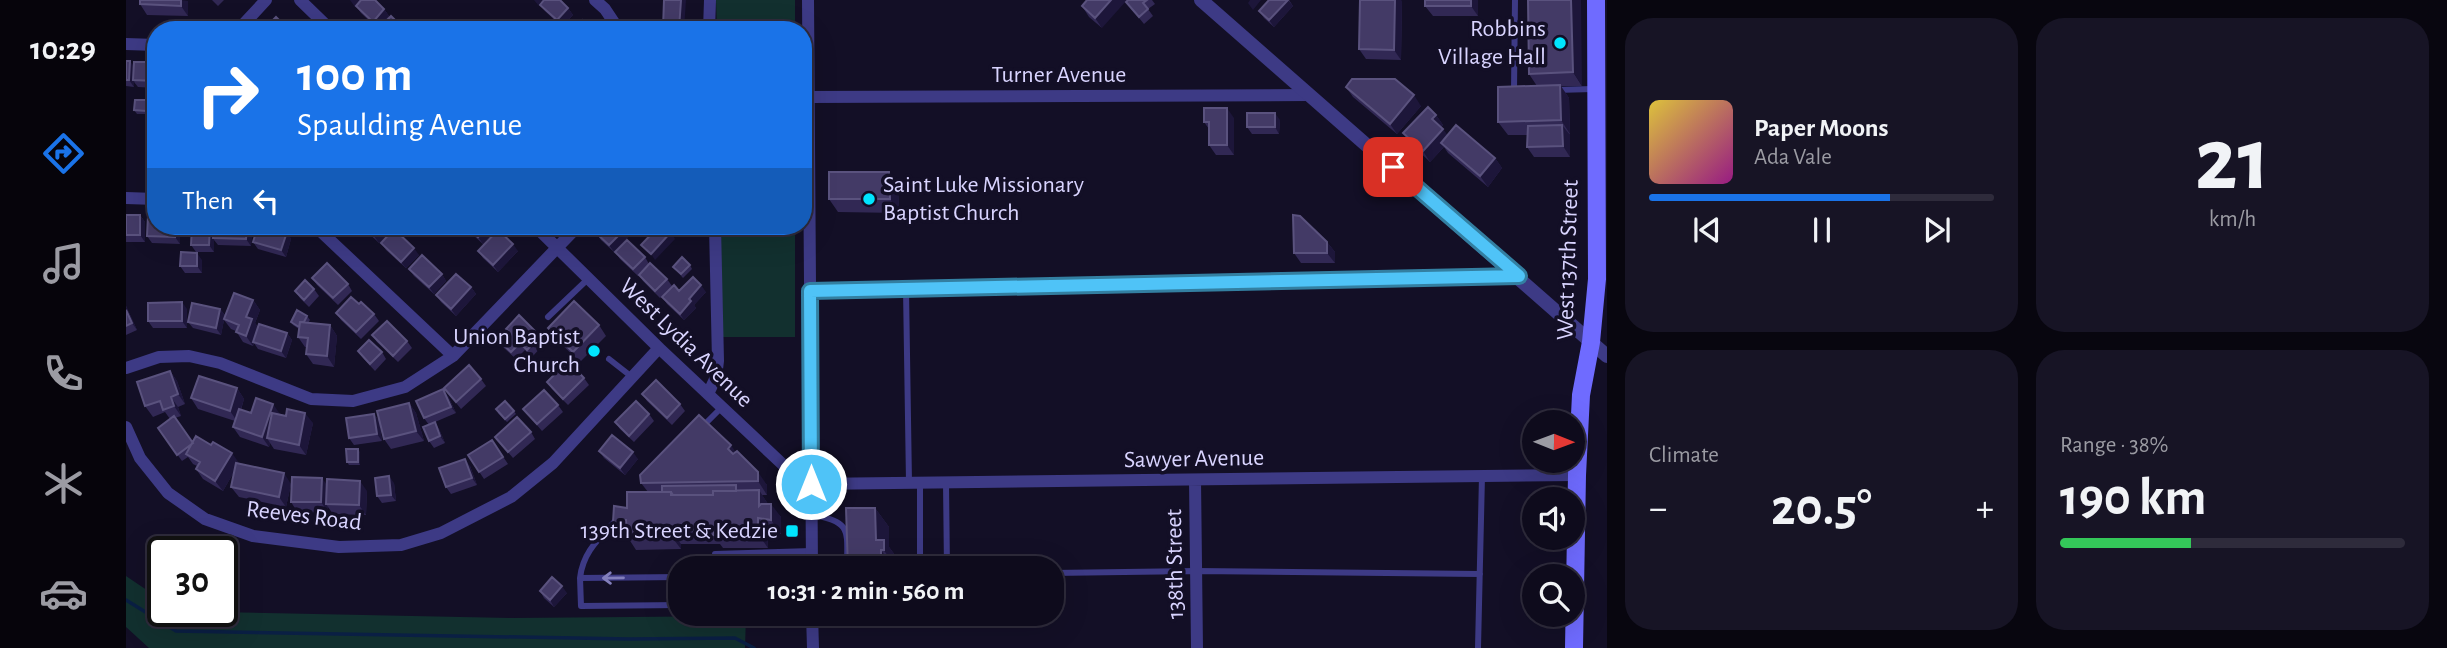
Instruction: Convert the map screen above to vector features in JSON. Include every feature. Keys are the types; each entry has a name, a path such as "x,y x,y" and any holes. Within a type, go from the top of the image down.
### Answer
{"main road":[{"name":"West 137th Street","path":"1574,648 1581,395 1602,279 1602,26 1596,0"}],"street":[{"path":"246,21 265,0"},
{"path":"300,0 322,21"},
{"path":"595,0 612,21"},
{"path":"709,21 710,0"},
{"path":"808,0 808,21"},
{"path":"1201,0 1519,276 1607,356"},
{"path":"126,44 147,45"},
{"name":"Turner Avenue","path":"812,97 1309,94"},
{"path":"126,198 147,199"},
{"path":"325,235 453,356"},
{"name":"West Lydia Avenue","path":"544,235 795,476 811,484"},
{"path":"126,368 159,357 189,356 220,363 311,399 353,401 405,387 453,356 570,235"},
{"path":"708,394 716,377 718,361 715,235"},
{"path":"809,235 812,556"},
{"path":"810,291 1519,276"},
{"name":"Reeves Road","path":"126,427 140,458 168,493 205,519 253,536 339,547 401,545 441,533 511,497 553,463 659,348"},
{"name":"Sawyer Avenue","path":"811,484 1577,475"},
{"name":"138th Street","path":"1195,480 1198,648"},
{"path":"813,626 813,648"}],"lane":[{"path":"1515,0 1514,90 1528,90"},
{"path":"1541,90 1602,89"},
{"path":"548,317 589,278"},
{"path":"906,289 919,556"},
{"path":"609,359 632,377"},
{"path":"697,433 722,407"},
{"path":"1478,648 1482,476"},
{"path":"946,482 947,556"},
{"path":"812,515 840,522 846,530 847,556"},
{"path":"620,516 586,554 582,563 582,606 668,605"},
{"path":"764,556 812,551"},
{"path":"1064,573 1196,571 1479,574"},
{"path":"580,578 668,577"}],"green space":[{"path":"716,0 795,0 795,21 717,21"},
{"path":"720,235 795,235 795,337 723,337"},
{"path":"126,576 147,590 147,627 238,627 238,612 513,618 668,617 668,626 746,626 745,648 149,648 126,627"}],"building":[{"path":"140,0 181,0 181,6 140,4"},
{"path":"361,0 375,0 384,9 372,21 356,6"},
{"path":"544,0 560,0 568,8 557,20 540,5"},
{"path":"664,0 681,0 680,21 663,21"},
{"path":"1087,0 1111,0 1095,18 1082,6"},
{"path":"1147,0 1143,3 1148,9 1139,17 1126,2"},
{"path":"1269,0 1288,0 1269,20 1259,11"},
{"path":"1360,0 1395,0 1394,50 1359,49"},
{"path":"1425,0 1471,0 1471,6 1425,6"},
{"name":"Robbins Village Hall","path":"1528,0 1571,0 1573,72 1529,74"},
{"path":"126,61 130,61 129,80 126,80"},
{"path":"134,62 147,62 147,81 133,80"},
{"path":"1352,79 1395,79 1414,95 1390,124 1346,87"},
{"path":"1560,85 1561,120 1498,122 1498,87"},
{"path":"135,100 147,100 146,111 134,110"},
{"path":"1428,107 1436,115 1432,119 1443,129 1423,151 1403,133"},
{"path":"1204,108 1227,108 1227,145 1209,145 1209,122 1204,122"},
{"path":"1247,113 1275,113 1275,127 1247,127"},
{"path":"1456,125 1495,158 1480,176 1441,143"},
{"path":"1562,125 1563,146 1527,147 1528,126"},
{"path":"829,172 889,172 890,199 829,199"},
{"path":"126,215 140,215 140,235 126,235"},
{"path":"1293,215 1300,216 1327,242 1327,253 1294,253"},
{"path":"175,235 175,237 147,236"},
{"path":"192,235 210,235 209,245 191,245"},
{"path":"213,235 246,235 246,239 213,238"},
{"path":"255,235 286,235 281,250 253,242"},
{"path":"388,235 400,235 414,248 401,262 381,243"},
{"path":"493,235 503,235 513,244 493,265 478,251"},
{"path":"598,235 619,235 609,245"},
{"path":"650,235 668,235 651,254 641,245"},
{"path":"627,240 645,257 633,269 615,252"},
{"path":"181,252 197,253 197,266 180,266"},
{"path":"422,255 442,274 429,287 409,269"},
{"path":"682,257 690,265 681,274 673,267"},
{"path":"327,263 348,284 333,298 312,278"},
{"path":"650,263 667,279 655,291 639,275"},
{"path":"456,274 471,287 451,309 436,295"},
{"path":"693,277 701,285 680,314 662,297 674,285 679,291"},
{"path":"305,280 314,289 304,300 295,291"},
{"path":"234,293 253,300 246,317 252,319 246,336 236,332 239,325 224,319"},
{"path":"351,297 374,314 356,332 336,313"},
{"path":"574,301 599,325 573,352 548,328"},
{"path":"182,302 182,321 148,321 148,303"},
{"path":"192,303 220,309 216,328 188,322"},
{"path":"126,310 132,323 126,326"},
{"path":"297,310 307,316 304,322 300,322 299,327 291,322"},
{"path":"519,315 540,336 527,350 520,343 511,352 499,341"},
{"path":"387,321 407,341 393,356 372,335"},
{"path":"300,322 330,325 327,356 306,354 308,338 298,337"},
{"path":"259,324 287,333 281,351 253,342"},
{"path":"369,340 382,352 370,364 358,351"},
{"path":"568,361 584,378 563,399 547,382"},
{"path":"469,365 481,379 456,402 444,388"},
{"path":"170,371 178,394 171,397 174,406 163,410 160,401 145,406 137,382"},
{"path":"199,376 237,388 230,411 191,398"},
{"path":"656,380 680,404 667,418 642,394"},
{"path":"443,389 451,407 424,418 416,401"},
{"path":"544,390 558,405 537,424 523,409"},
{"path":"256,398 273,404 262,437 233,427 239,409 251,413"},
{"path":"505,401 514,411 505,419 496,409"},
{"path":"636,401 649,414 629,436 615,422"},
{"path":"409,403 416,431 384,439 377,411"},
{"path":"287,409 305,413 299,445 267,438 272,413 286,416"},
{"path":"374,414 377,434 349,438 346,418"},
{"path":"699,415 731,445 728,449 733,454 737,451 758,472 758,481 641,483 640,475"},
{"path":"174,416 193,443 177,455 158,428"},
{"path":"517,417 531,432 508,452 495,437"},
{"path":"435,422 440,436 429,441 423,427"},
{"path":"612,435 633,452 620,468 599,451"},
{"path":"196,436 232,453 215,481 196,469 200,462 186,454"},
{"path":"492,440 503,457 479,472 468,455"},
{"path":"346,449 358,449 358,462 347,462"},
{"path":"465,459 472,478 446,487 439,468"},
{"path":"236,463 284,473 279,497 231,487"},
{"path":"389,476 391,495 377,496 375,478"},
{"path":"292,477 322,478 321,502 291,502"},
{"path":"327,479 360,481 359,505 326,504"},
{"path":"736,485 736,491 713,491 713,495 673,495 671,492 662,492 662,486"},
{"path":"759,490 759,506 771,504 771,520 758,518 758,534 713,535 714,530 671,531 671,536 627,537 626,520 613,522 614,506 627,508 627,492 713,495 713,491"},
{"path":"846,508 875,508 876,540 884,540 881,556 848,556"},
{"path":"552,577 562,586 550,600 540,591"}],"waterway":[{"path":"126,600 176,631 629,639 735,638 754,648"}],"place":[{"name":"Robbins Village Hall","path":"1560,43"},
{"name":"Saint Luke Missionary Baptist Church","path":"869,199"},
{"name":"Union Baptist Church","path":"594,351"},
{"name":"139th Street & Kedzie","path":"792,531"}],"route":[{"path":"811,484 810,291 1519,276 1393,167"}]}
